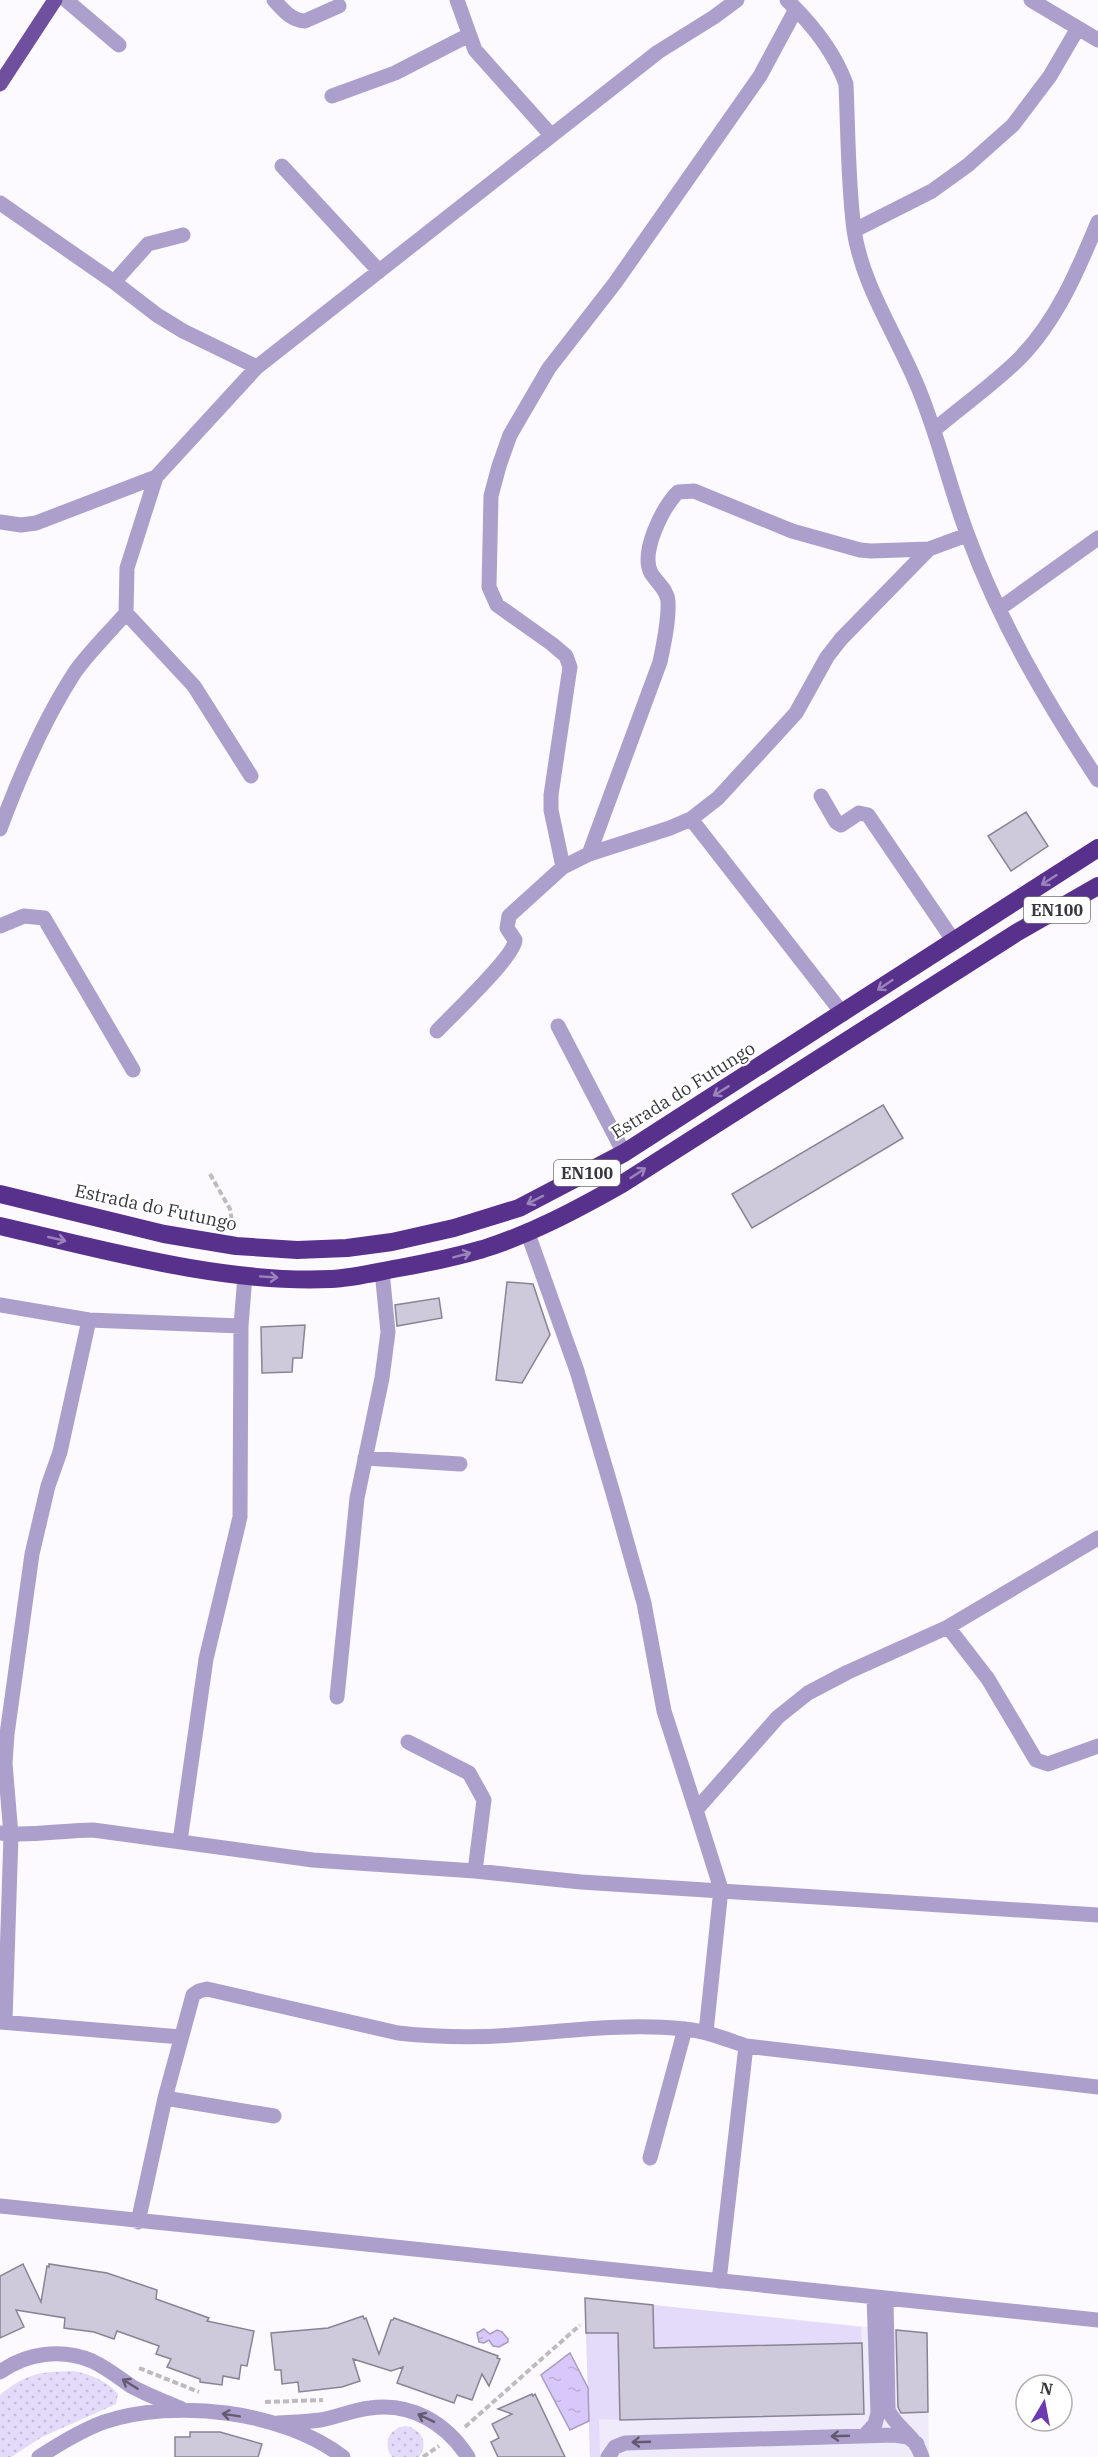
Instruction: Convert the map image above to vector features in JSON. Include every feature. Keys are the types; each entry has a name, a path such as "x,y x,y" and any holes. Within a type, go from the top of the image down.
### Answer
{"highway":[{"name":"Estrada do Futungo","path":"0,1194 164,1234 236,1246 297,1250 347,1248 392,1242 454,1228 519,1208 624,1153 1098,848"},
{"name":"EN100","path":"0,1226 156,1262 245,1275 333,1279 475,1251 583,1206 622,1184 1016,933 1098,886"}],"main road":[{"path":"0,84 55,0"}],"street":[{"path":"66,0 119,45"},
{"path":"274,0 289,16 305,21 339,6"},
{"path":"457,0 475,50 551,135"},
{"path":"0,829 21,772 76,671 126,613 127,568 156,477 257,367 658,52 737,0"},
{"path":"1031,0 1098,40"},
{"path":"563,867 551,810 551,795 570,667 566,656 552,644 497,605 489,587 491,496 510,435 549,368 615,283 760,76 792,4 832,51 846,84 855,230 861,258 882,312 917,384 968,535 999,609 1057,718 1098,780"},
{"path":"855,230 932,191 968,165 1013,125 1050,76 1078,28"},
{"path":"332,96 395,73 469,35"},
{"path":"282,166 379,271"},
{"path":"0,203 114,282 157,315 183,331 257,367"},
{"path":"934,430 1020,357 1051,319 1072,283 1098,222"},
{"path":"114,282 148,244 183,235"},
{"path":"0,522 21,525 36,523 156,477"},
{"path":"589,854 660,662 668,599 665,589 650,571 650,546 652,533 672,498 678,492 694,491 792,531 871,551 930,549 968,535"},
{"path":"999,609 1098,538"},
{"path":"437,1031 513,949 516,940 507,927 509,916 563,867 589,854 660,832 691,819 718,798 796,713 827,657 841,639 930,549"},
{"path":"126,613 194,686 251,776"},
{"path":"821,796 836,822 841,825 859,813 868,815 953,940"},
{"path":"691,819 843,1014"},
{"path":"0,926 24,916 44,918 133,1070"},
{"path":"558,1026 624,1153"},
{"path":"527,1231 577,1371 613,1493 644,1603 664,1711 721,1889 706,2032"},
{"path":"337,1697 357,1498 382,1378 388,1332 382,1271"},
{"path":"180,1841 206,1659 240,1517 241,1326 245,1275"},
{"path":"0,1305 89,1320 241,1326"},
{"path":"89,1320 60,1452 48,1486 32,1554 7,1734 3,2022 181,2037"},
{"path":"365,1458 460,1464"},
{"path":"696,1810 778,1717 808,1693 848,1672 948,1627 1098,1538"},
{"path":"948,1627 988,1679 1036,1760 1048,1764 1098,1746"},
{"path":"408,1742 469,1773 484,1800 475,1870"},
{"path":"6,1834 93,1830 313,1860 475,1870 581,1882 721,1889 1098,1916"},
{"path":"138,2222 165,2098 193,1995 207,1989 398,2033 428,2036 509,2035 637,2026 685,2029 706,2032 746,2046 1098,2087"},
{"path":"650,2157 685,2029"},
{"path":"719,2281 746,2046"},
{"path":"165,2098 274,2116"},
{"path":"0,2206 1098,2320"},
{"path":"865,2436 875,2424 878,2413 880,2297"},
{"path":"880,2297 888,2410 892,2419 919,2450"},
{"path":"0,2372 20,2360 46,2354 67,2354 91,2360 112,2371 132,2386 182,2409"},
{"path":"269,2423 317,2420 370,2408 404,2408 431,2419 453,2436 468,2457"},
{"path":"39,2457 103,2423 133,2415 182,2409 234,2415 269,2423 313,2439 330,2447 343,2457"},
{"path":"608,2457 615,2447 625,2443 894,2435 908,2437 919,2450"}],"path":[{"path":"210,1174 230,1209 236,1246"},
{"path":"468,2435 462,2429 580,2325"},
{"path":"132,2366 207,2395"},
{"path":"255,2402 329,2400"},
{"path":"423,2457 445,2443"}],"shaded area":[{"path":"585,2298 927,2333 929,2457 590,2457"},
{"path":"653,2305 861,2327 862,2343 618,2349 620,2420 599,2419 600,2457 590,2457 586,2334 653,2332"},
{"path":"74,2371 92,2376 108,2385 118,2394 116,2404 42,2437 11,2457 0,2457 0,2395 18,2382 34,2375"},
{"path":"406,2426 420,2434 424,2442 422,2452 419,2457 392,2457 388,2447 389,2437 395,2430"}],"water":[{"path":"484,2329 490,2334 497,2330 502,2332 508,2342 499,2347 493,2346 489,2340 484,2343 479,2342 477,2333"},
{"path":"570,2353 588,2388 589,2421 570,2430 541,2375"}],"building":[{"path":"1026,812 1048,846 1011,871 988,836"},
{"path":"883,1105 903,1138 752,1228 732,1194"},
{"path":"507,1282 533,1284 550,1335 522,1383 496,1380"},
{"path":"439,1298 442,1318 397,1326 395,1305"},
{"path":"305,1325 302,1358 293,1358 292,1372 262,1373 261,1327"},
{"path":"23,2264 41,2302 49,2264 107,2273 157,2290 156,2299 209,2318 207,2321 254,2331 247,2366 241,2365 239,2379 223,2376 222,2385 200,2382 200,2379 167,2367 171,2359 156,2354 159,2346 117,2331 114,2339 94,2332 64,2328 65,2318 16,2310 24,2327 0,2338 0,2276"},
{"path":"585,2298 653,2305 654,2348 862,2343 864,2414 620,2420 618,2333 586,2333"},
{"path":"363,2316 364,2319 366,2318 379,2354 391,2320 394,2318 498,2356 497,2358 500,2359 489,2386 482,2374 472,2400 457,2395 454,2403 397,2383 403,2367 391,2371 353,2359 360,2381 342,2387 299,2392 298,2382 282,2384 281,2370 275,2370 271,2333 328,2328"},
{"path":"896,2330 927,2333 928,2412 901,2413 898,2407"},
{"path":"532,2394 533,2396 535,2394 565,2457 498,2457 491,2442 499,2438 492,2424 512,2414 498,2409"},
{"path":"190,2432 220,2432 262,2444 258,2457 175,2457 175,2437 190,2437"}]}
